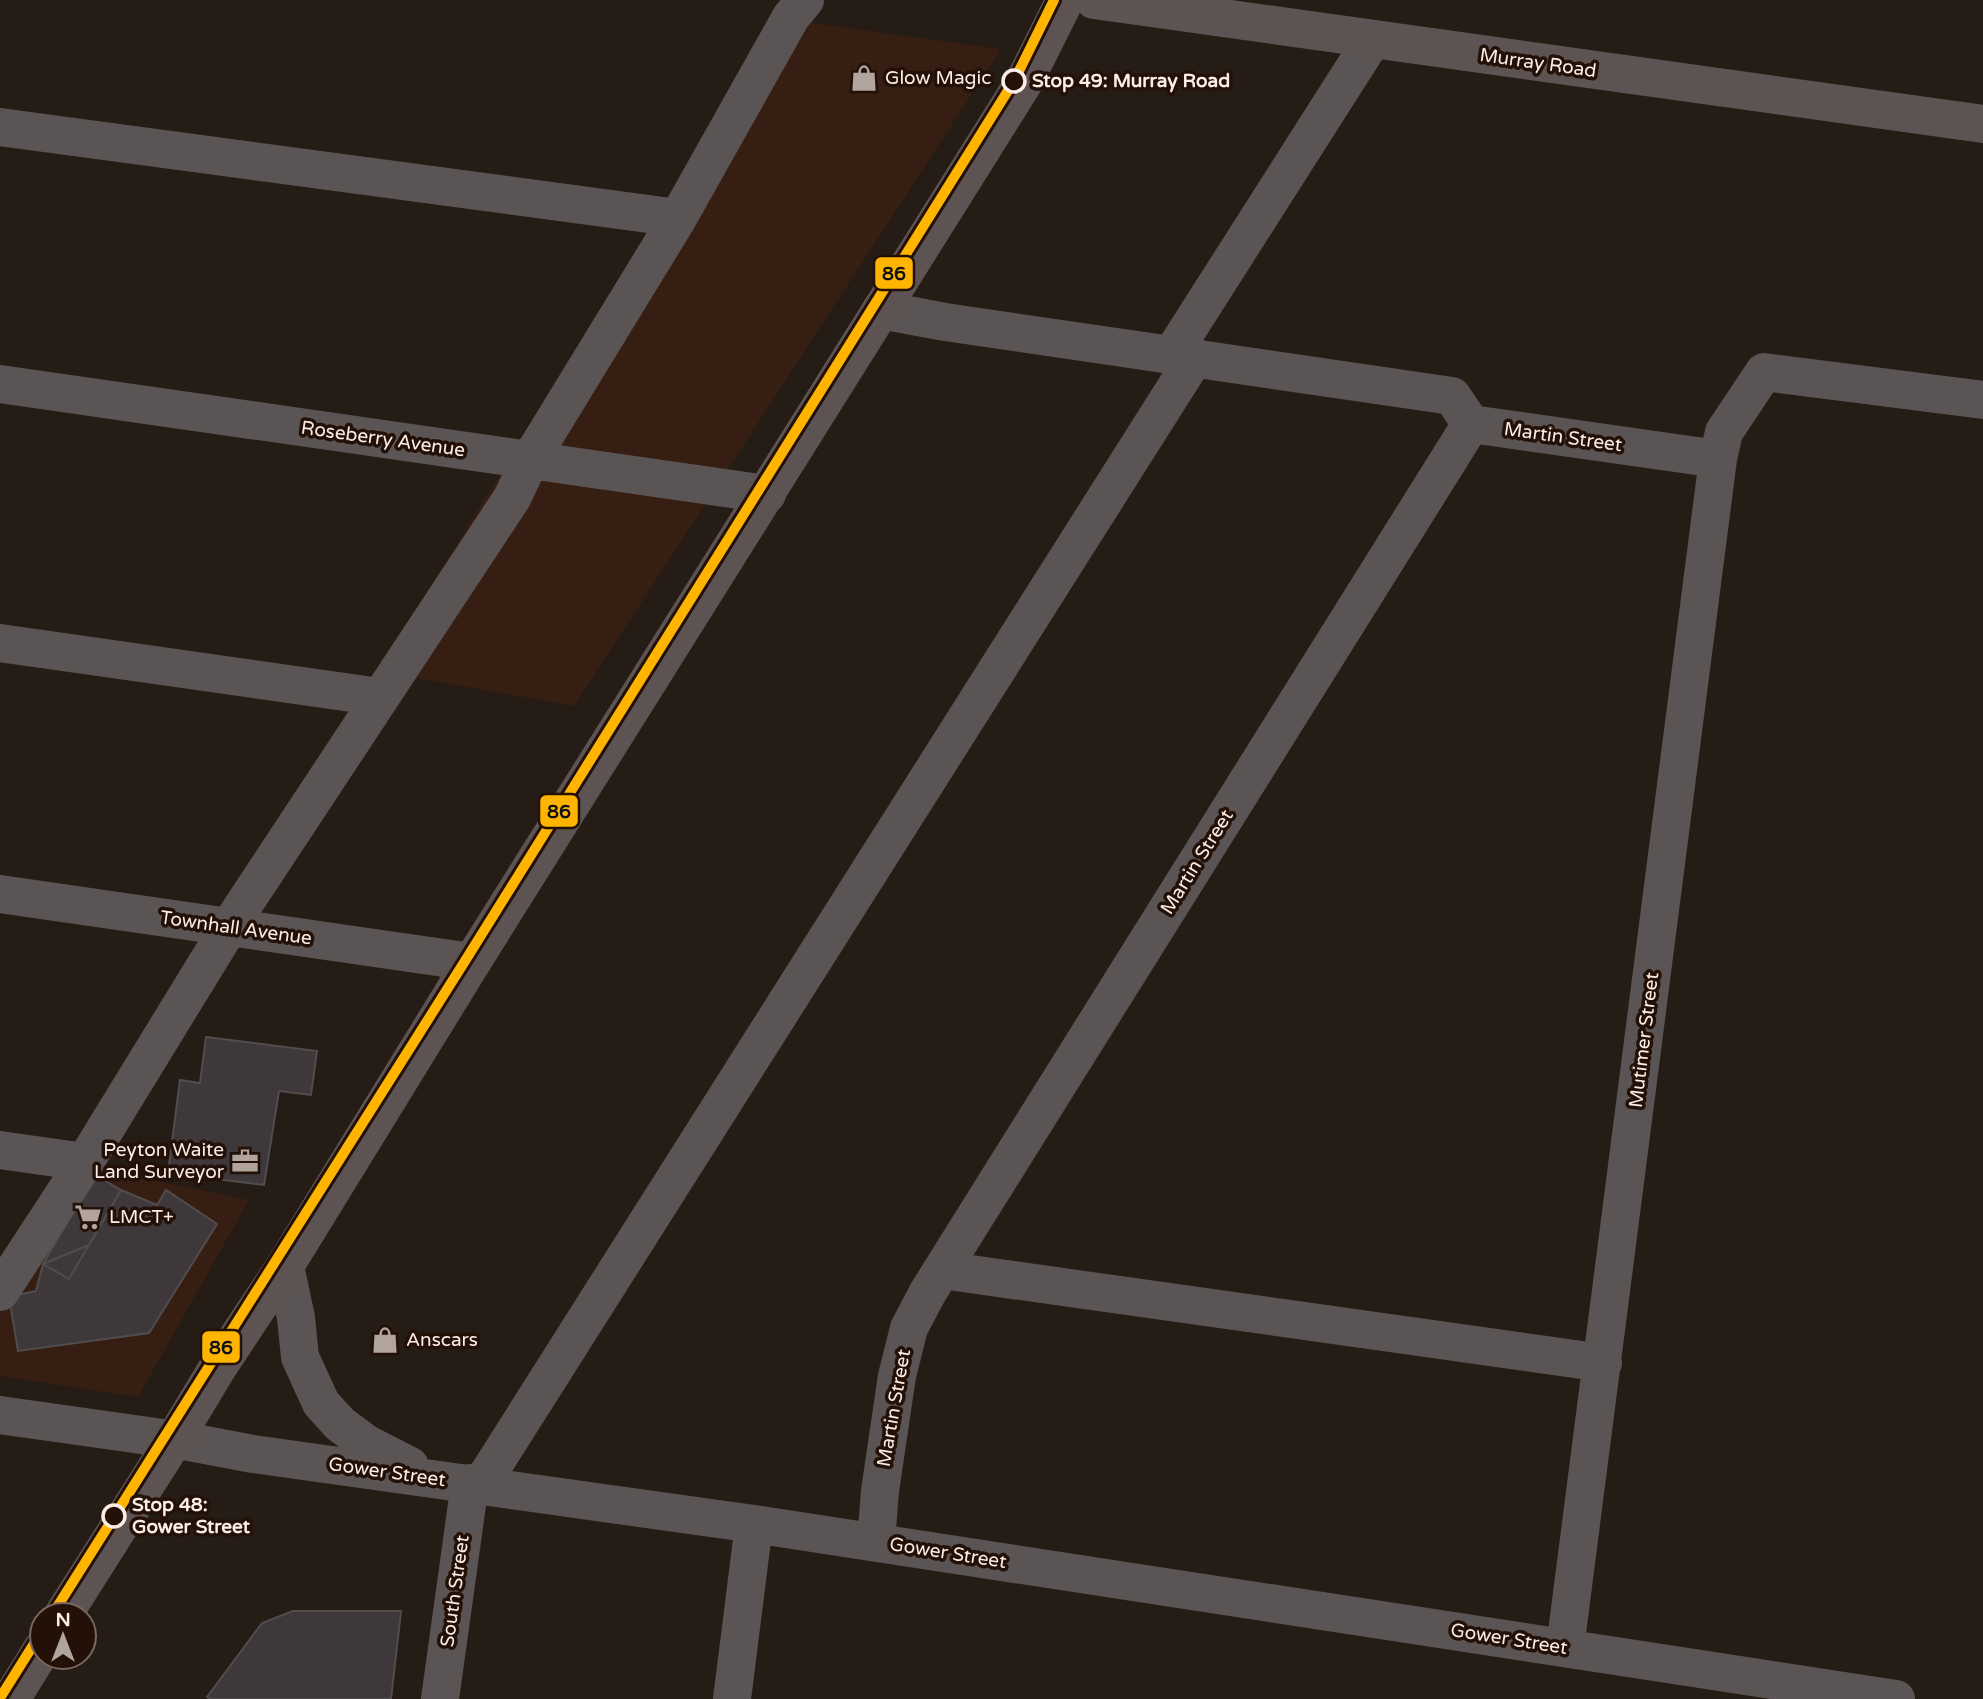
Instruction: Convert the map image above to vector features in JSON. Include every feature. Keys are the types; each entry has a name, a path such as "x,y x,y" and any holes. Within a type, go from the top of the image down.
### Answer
{"main road":[{"path":"72,1601 218,1367 285,1266 472,962 1024,82 1065,0"},
{"name":"Murray Road","path":"1094,0 1983,124"},
{"path":"11,1699 28,1671"}],"street":[{"path":"0,1292 85,1163 229,927 512,498 530,460 678,218 791,17 805,0"},
{"path":"285,1266 296,1318 300,1357 321,1403 340,1424 367,1444 461,1482 1184,356 1372,40"},
{"path":"0,127 678,218"},
{"path":"881,310 945,322 1452,396 1471,424"},
{"path":"1721,446 1764,372 1983,400"},
{"name":"Roseberry Avenue","path":"0,384 766,494"},
{"name":"Martin Street","path":"876,1542 880,1491 897,1376 909,1328 928,1292 1471,424 1721,446"},
{"name":"Mutimer Street","path":"1565,1648 1721,446"},
{"path":"0,643 380,696"},
{"name":"Townhall Avenue","path":"0,894 472,962"},
{"path":"0,1150 85,1163"},
{"path":"942,1269 1603,1363"},
{"name":"Gower Street","path":"0,1415 253,1454 876,1542 1896,1699"},
{"name":"South Street","path":"440,1699 461,1482"},
{"path":"732,1699 754,1524"}],"shaded area":[{"path":"783,19 1001,49 574,706 378,671"},
{"name":"LMCT+","path":"95,1168 249,1200 138,1397 0,1376 0,1302"}],"building":[{"path":"206,1037 317,1051 311,1095 279,1091 264,1185 168,1173 180,1080 200,1083"},
{"name":"LMCT+","path":"95,1175 121,1190 69,1279 43,1264"},
{"path":"121,1190 157,1205 166,1190 217,1224 149,1333 18,1351 9,1297 36,1291 43,1264 89,1245"},
{"path":"293,1611 401,1611 391,1699 207,1697 262,1623"}],"transit line":[{"name":"86","path":"61,1601 465,961 1014,81 1054,0"},
{"name":"86","path":"0,1698 28,1653"}],"place":[{"name":"Glow Magic","path":"864,78"},
{"name":"Stop 49: Murray Road","path":"1014,81"},
{"name":"Peyton Waite Land Surveyor","path":"245,1161"},
{"name":"LMCT+","path":"88,1217"},
{"name":"Anscars","path":"385,1340"},
{"name":"Stop 48: Gower Street","path":"114,1516"}]}
